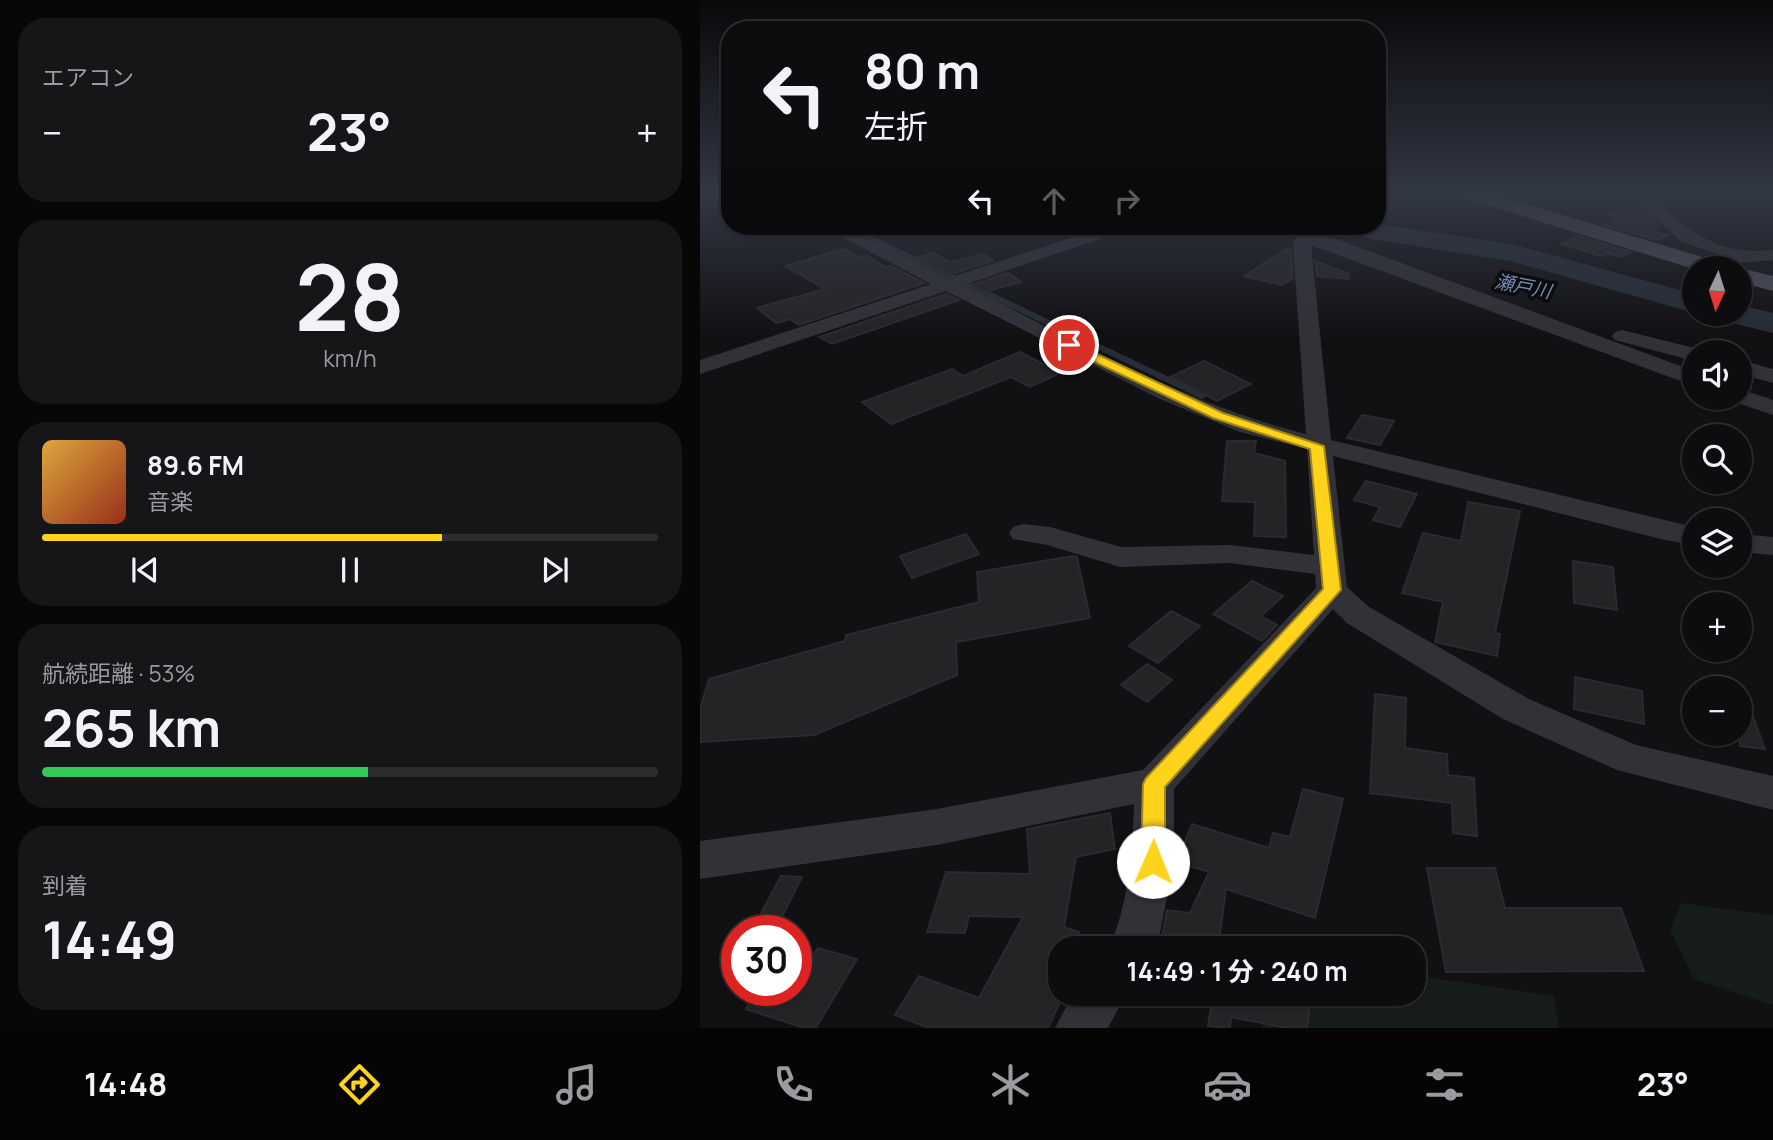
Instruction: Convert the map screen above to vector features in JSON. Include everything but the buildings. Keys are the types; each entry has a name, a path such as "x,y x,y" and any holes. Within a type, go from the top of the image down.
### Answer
{"main road":[{"path":"1630,242 1682,258"},
{"path":"1752,272 1773,284"}],"street":[{"path":"862,242 1168,394 1249,427 1317,446 1682,533"},
{"path":"700,367 1061,242"},
{"path":"1303,242 1317,446 1330,578 1358,615 1516,709 1630,759 1773,793"},
{"path":"1327,242 1682,375"},
{"path":"1695,242 1722,256"},
{"path":"1752,262 1773,255"},
{"path":"1568,333 1598,329 1682,352"},
{"path":"1752,370 1773,376"},
{"path":"1752,400 1773,408"},
{"path":"1023,533 1050,536 1120,557 1230,554 1330,578"},
{"path":"1752,544 1773,546"},
{"path":"700,859 937,827 1154,784 1330,578"},
{"path":"1138,936 1153,862 1154,784"},
{"path":"1079,1028 1094,1006"}],"shaded area":[{"path":"1681,903 1773,915 1773,1005 1694,979 1670,930"},
{"path":"1426,977 1554,996 1559,1028 1260,1028 1280,1006 1426,1006"}],"waterway":[{"path":"879,242 988,294"},
{"name":"瀬戸川","path":"1430,242 1512,253 1682,301"},
{"path":"984,292 1202,396"},
{"name":"瀬戸川","path":"1752,318 1773,323"}],"route":[{"path":"1069,345 1168,394 1218,415 1249,427 1317,446 1332,590 1154,784 1153,862"}]}
